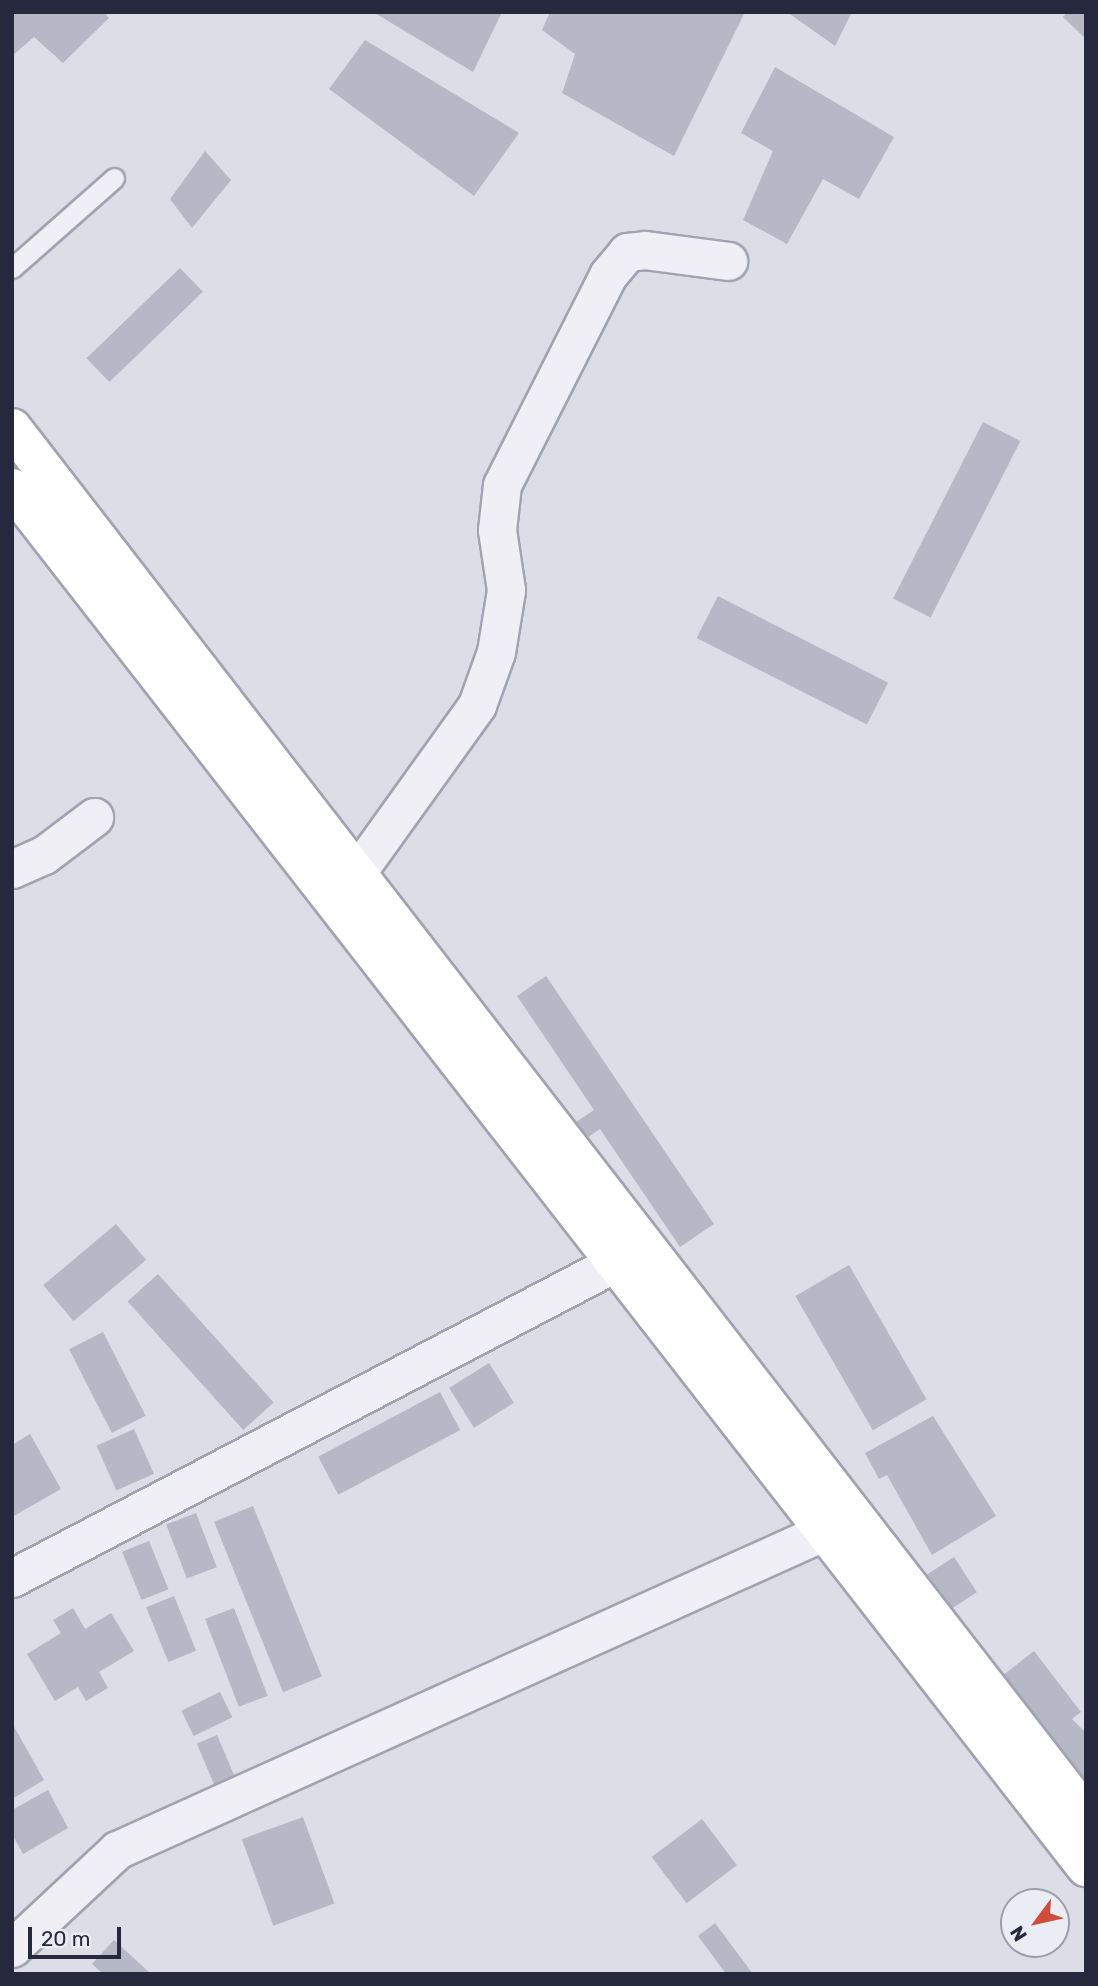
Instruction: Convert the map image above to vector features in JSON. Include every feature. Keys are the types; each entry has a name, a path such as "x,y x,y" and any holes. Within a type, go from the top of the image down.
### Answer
{"main road":[{"path":"12,428 355,875 1086,1815"},
{"path":"12,488 613,1264 1086,1867"}],"street":[{"path":"355,875 477,705 496,652 506,590 497,530 502,485 608,275 627,253 645,250 728,261"},
{"path":"12,869 44,855 94,817"},
{"path":"12,1578 613,1264"},
{"path":"12,1948 117,1850 823,1532"}],"lane":[{"path":"12,268 114,178"}],"building":[{"path":"12,12 104,12 109,18 63,63 34,37 12,56"},
{"path":"373,12 502,12 473,72"},
{"path":"550,12 745,12 674,156 562,93 575,54 542,30"},
{"path":"787,12 852,12 835,46"},
{"path":"1067,12 1086,12 1086,39 1063,17"},
{"path":"365,40 519,133 474,196 329,89"},
{"path":"775,67 894,137 859,199 823,179 787,244 743,220 773,151 741,133"},
{"path":"205,151 231,180 192,228 170,199"},
{"path":"180,268 203,292 109,382 86,358"},
{"path":"983,422 1020,441 931,617 893,598"},
{"path":"718,596 888,683 867,725 697,638"},
{"path":"546,976 714,1224 680,1247 600,1129 587,1138 576,1122 594,1110 517,996"},
{"path":"116,1224 146,1260 73,1321 43,1285"},
{"path":"849,1265 926,1399 873,1430 795,1296"},
{"path":"158,1274 274,1403 243,1430 128,1301"},
{"path":"103,1332 146,1416 112,1433 69,1349"},
{"path":"489,1363 514,1403 474,1428 449,1388"},
{"path":"440,1392 460,1430 338,1495 318,1457"},
{"path":"933,1416 996,1516 932,1555 887,1475 879,1479 865,1453"},
{"path":"134,1429 154,1474 116,1490 97,1446"},
{"path":"30,1434 61,1489 12,1517 12,1445"},
{"path":"253,1506 322,1677 283,1692 214,1522"},
{"path":"196,1513 217,1567 187,1579 166,1524"},
{"path":"149,1541 168,1589 142,1600 122,1552"},
{"path":"954,1557 977,1592 949,1610 926,1575"},
{"path":"174,1596 196,1651 168,1662 146,1607"},
{"path":"73,1608 85,1629 111,1613 134,1651 99,1672 108,1688 86,1701 78,1687 55,1701 27,1654 61,1633 53,1620"},
{"path":"234,1608 268,1696 239,1707 205,1619"},
{"path":"1034,1651 1081,1712 1072,1719 1086,1733 1086,1786 1002,1676"},
{"path":"220,1692 232,1717 194,1736 181,1711"},
{"path":"12,1723 44,1780 12,1799"},
{"path":"217,1735 236,1780 216,1789 197,1744"},
{"path":"48,1790 68,1828 23,1854 12,1834 12,1810"},
{"path":"303,1817 334,1903 273,1926 242,1839"},
{"path":"702,1819 737,1865 687,1903 652,1857"},
{"path":"715,1923 753,1974 726,1974 698,1936"},
{"path":"114,1940 151,1974 103,1974 92,1964"}]}
